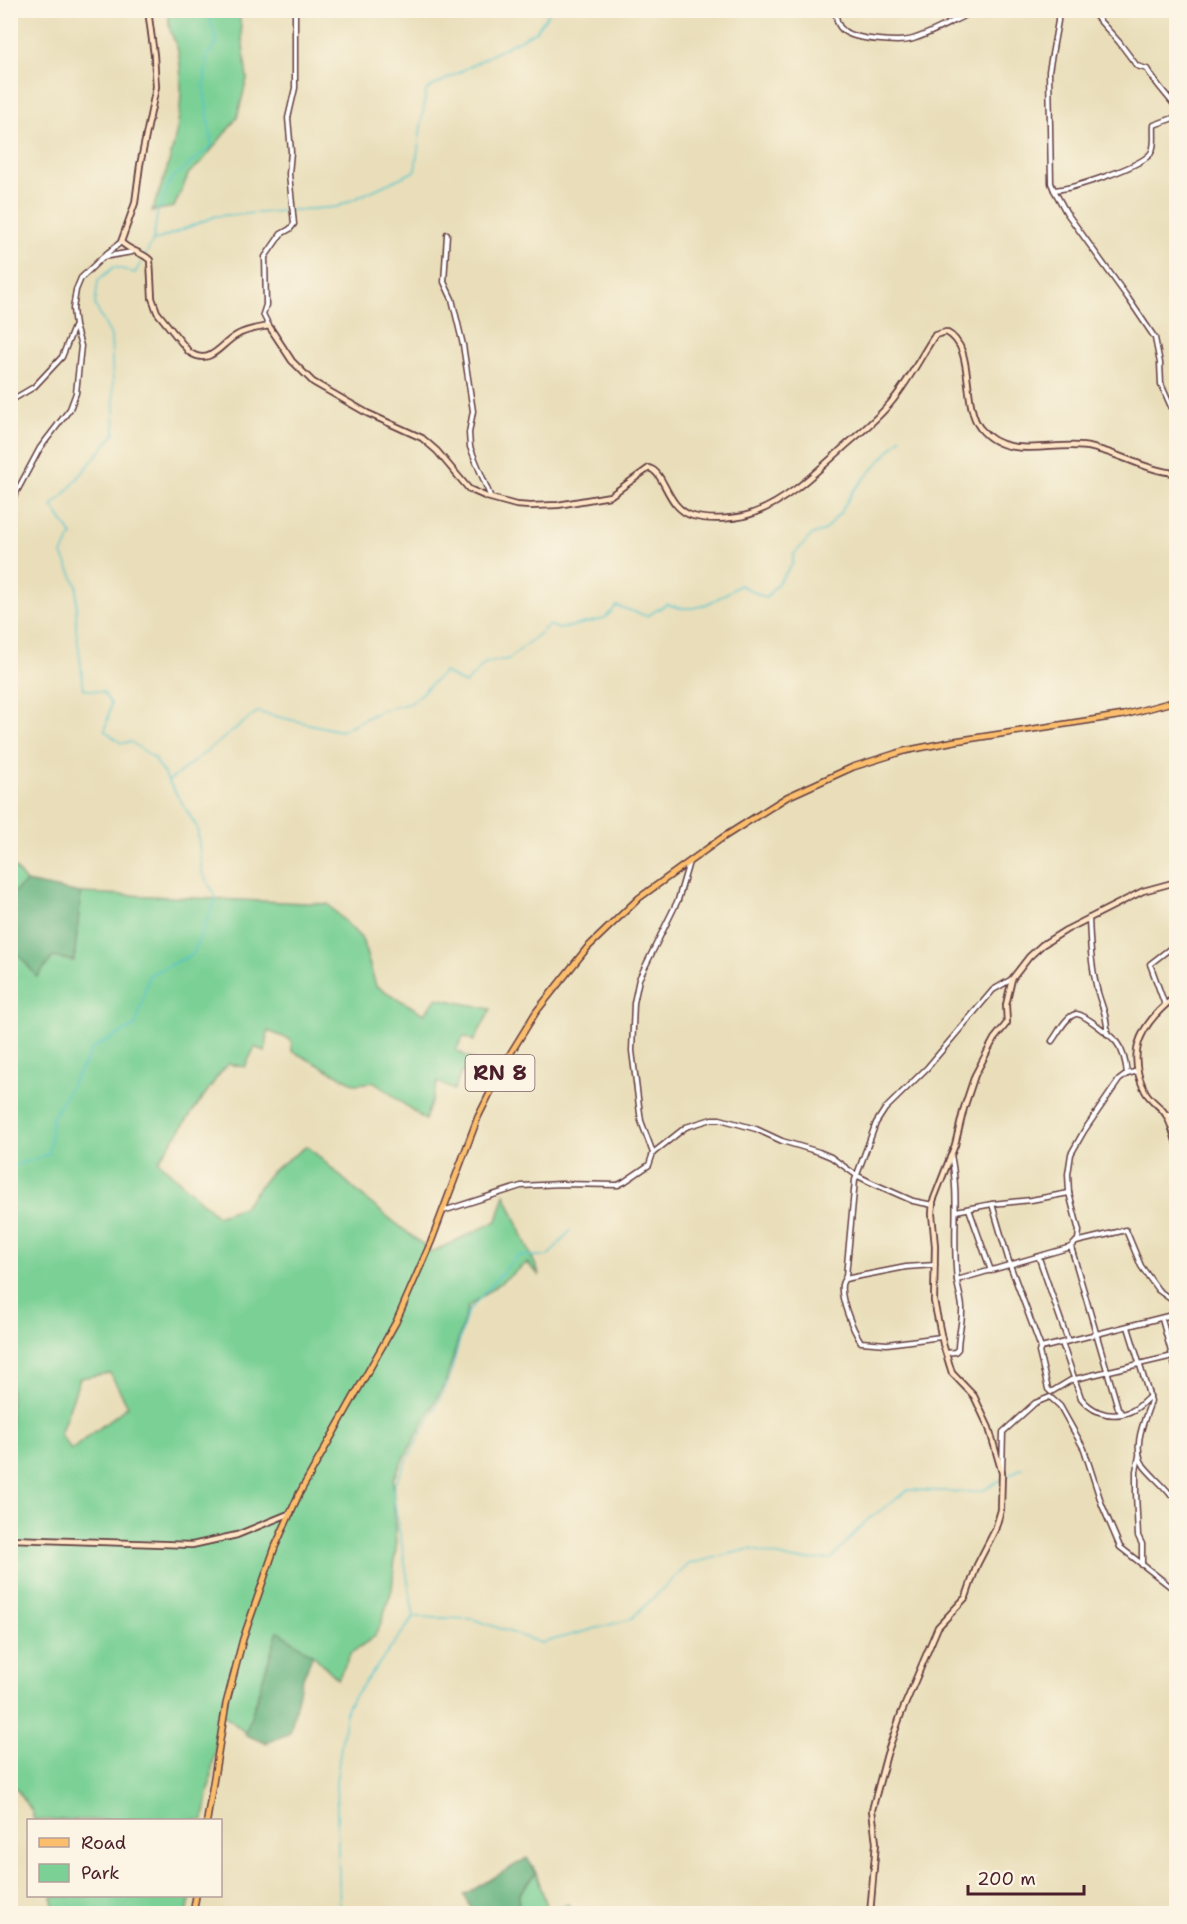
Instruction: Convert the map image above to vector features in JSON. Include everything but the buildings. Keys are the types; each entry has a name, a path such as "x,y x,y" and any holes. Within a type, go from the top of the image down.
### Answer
{"main road":[{"name":"RN 8","path":"207,1819 226,1704 243,1639 275,1547 319,1457 396,1322 431,1242 478,1117 507,1059 536,1012 587,948 614,921 663,879 690,860 787,797 863,764 904,751 1124,715 1176,700"},
{"path":"193,1914 196,1897"}],"street":[{"path":"10,504 40,448 58,427 73,401 80,370 81,346 73,309 76,290 81,278 121,242 135,203 156,87 148,10"},
{"path":"296,10 296,88 288,118 291,152 289,174 294,224 281,234 265,257 266,304 263,314 292,361 313,382 367,413 423,438 469,489 516,506 558,505 610,496 649,468 657,472 674,503 683,512 692,516 729,517 756,513 806,480 873,422 910,378 935,335 946,332 953,335 962,350 971,412 980,428 998,443 1010,447 1075,444 1106,451 1139,464 1176,473"},
{"path":"836,10 836,19 846,33 866,38 893,40 912,40 978,10"},
{"path":"1058,10 1049,71 1051,183 1066,212 1155,338 1161,384 1176,418"},
{"path":"1090,10 1137,66 1147,69 1153,81 1166,92 1176,107"},
{"path":"1054,190 1080,185 1136,165 1151,153 1154,145 1154,125 1176,117"},
{"path":"447,234 444,282 452,299 463,345 473,411 469,433 470,447 491,498"},
{"path":"121,242 132,252 145,256 151,264 152,298 157,312 189,352 196,357 211,356 235,336 247,330 269,326"},
{"path":"103,257 132,252"},
{"path":"10,401 34,387 62,357 75,326"},
{"path":"653,1153 641,1120 632,1051 634,1003 639,980 678,900 690,860"},
{"path":"941,1337 887,1344 861,1342 855,1333 844,1303 842,1286 856,1175 876,1123 885,1109 927,1068 993,990 1012,979 1029,957 1042,945 1143,891 1176,882"},
{"path":"10,894 10,909"},
{"path":"1089,918 1090,954 1097,990 1108,1022 1107,1034"},
{"path":"1165,1005 1150,964 1176,944"},
{"path":"1002,1473 989,1428 974,1396 952,1373 941,1337 934,1301 933,1205 975,1075 994,1039 1007,1023 1006,1005 1012,979"},
{"path":"1176,996 1149,1021 1140,1036 1136,1057 1138,1071 1149,1098 1166,1114 1176,1118"},
{"path":"1052,1041 1068,1019 1075,1014 1083,1014 1117,1042 1125,1058 1127,1074"},
{"path":"1076,1243 1079,1231 1069,1193 1068,1174 1071,1154 1119,1080 1127,1074 1138,1071"},
{"path":"1166,1114 1176,1141"},
{"path":"442,1211 521,1186 618,1185 649,1165 653,1153 686,1127 712,1119 756,1129 782,1142 819,1152 831,1157 856,1175 913,1201 933,1205"},
{"path":"946,1353 955,1352 958,1349 963,1311 957,1280 955,1174 951,1154"},
{"path":"956,1211 1069,1193"},
{"path":"992,1204 1010,1265 1041,1348 1048,1389 1051,1392 1076,1379 1173,1356"},
{"path":"969,1209 991,1271"},
{"path":"957,1280 1039,1258 1071,1247 1076,1243 1126,1230 1141,1266 1158,1290 1176,1303"},
{"path":"1071,1247 1107,1372 1122,1414"},
{"path":"1039,1258 1081,1398 1103,1415 1113,1416 1137,1409 1150,1396"},
{"path":"844,1280 906,1268 934,1266"},
{"path":"1041,1348 1176,1314"},
{"path":"1162,1319 1176,1370"},
{"path":"1128,1327 1151,1401 1145,1415 1139,1442 1136,1471 1138,1536 1142,1544 1142,1565"},
{"path":"1176,1388 1173,1390 1176,1414"},
{"path":"870,1914 876,1843 872,1810 887,1754 901,1714 938,1627 961,1603 970,1589 977,1565 999,1518 1003,1432 1035,1403 1050,1397 1060,1406 1084,1449 1102,1505 1120,1547 1176,1591"},
{"path":"1139,1452 1144,1466 1170,1494"},
{"path":"10,1539 192,1545 237,1535 291,1513"}],"green space":[{"path":"168,11 239,11 247,79 237,118 201,163 189,173 174,207 152,211 172,152 181,92 178,51 169,27"},
{"path":"11,863 26,882 12,894 11,916"},
{"path":"26,882 81,893 74,961 53,957 37,977 11,945 12,894"},
{"path":"81,893 328,904 362,939 376,986 424,1014 437,998 491,1009 474,1041 464,1036 456,1050 476,1062 471,1077 462,1071 454,1090 438,1082 425,1120 375,1082 355,1084 292,1051 291,1040 268,1031 265,1052 255,1047 245,1067 228,1064 158,1161 217,1216 243,1207 272,1171 307,1146 369,1202 432,1252 497,1221 505,1194 540,1276 527,1263 468,1307 446,1381 393,1479 396,1548 392,1589 374,1637 351,1653 338,1679 313,1655 278,1631 246,1733 221,1713 204,1819 34,1819 32,1811 11,1781 10,945 37,976 53,957 74,960","holes":["110,1373 128,1406 71,1450 60,1434 80,1378"]},
{"path":"278,1631 313,1655 301,1682 290,1733 267,1743 245,1735"},
{"path":"527,1858 536,1873 519,1894 518,1913 474,1913 464,1895"},
{"path":"536,1873 549,1912 568,1904 574,1913 518,1914 519,1894"},
{"path":"51,1897 191,1897 187,1914 55,1913"}],"waterway":[{"path":"10,1167 49,1154 52,1118 93,1048 136,1025 149,975 193,954 216,898 202,872 197,827 154,758 131,742 121,743 105,731 111,704 103,692 84,689 76,629 77,586 62,554 72,535 52,506 64,495 115,433 111,336 95,305 98,280 114,267 135,273 153,241 157,214 171,179 212,146 204,89 207,55 217,43 207,10"},
{"path":"154,241 216,216 337,207 415,171 426,90 536,31 551,10"},
{"path":"170,780 257,712 340,731 382,710 411,703 444,672 465,684 485,663 509,659 549,625 559,629 604,619 617,606 647,616 667,604 678,607 697,607 714,601 740,585 766,598 792,565 794,554 813,534 823,532 840,513 853,491 901,438"},
{"path":"340,1914 336,1781 347,1706 414,1617 393,1493 395,1483 448,1383 467,1313 517,1256 548,1256 570,1231"},
{"path":"1004,1478 1022,1468"},
{"path":"416,1617 473,1619 541,1643 631,1619 689,1564 750,1549 795,1560 831,1559 865,1522 908,1490 970,1492 984,1490 1000,1480"}]}
